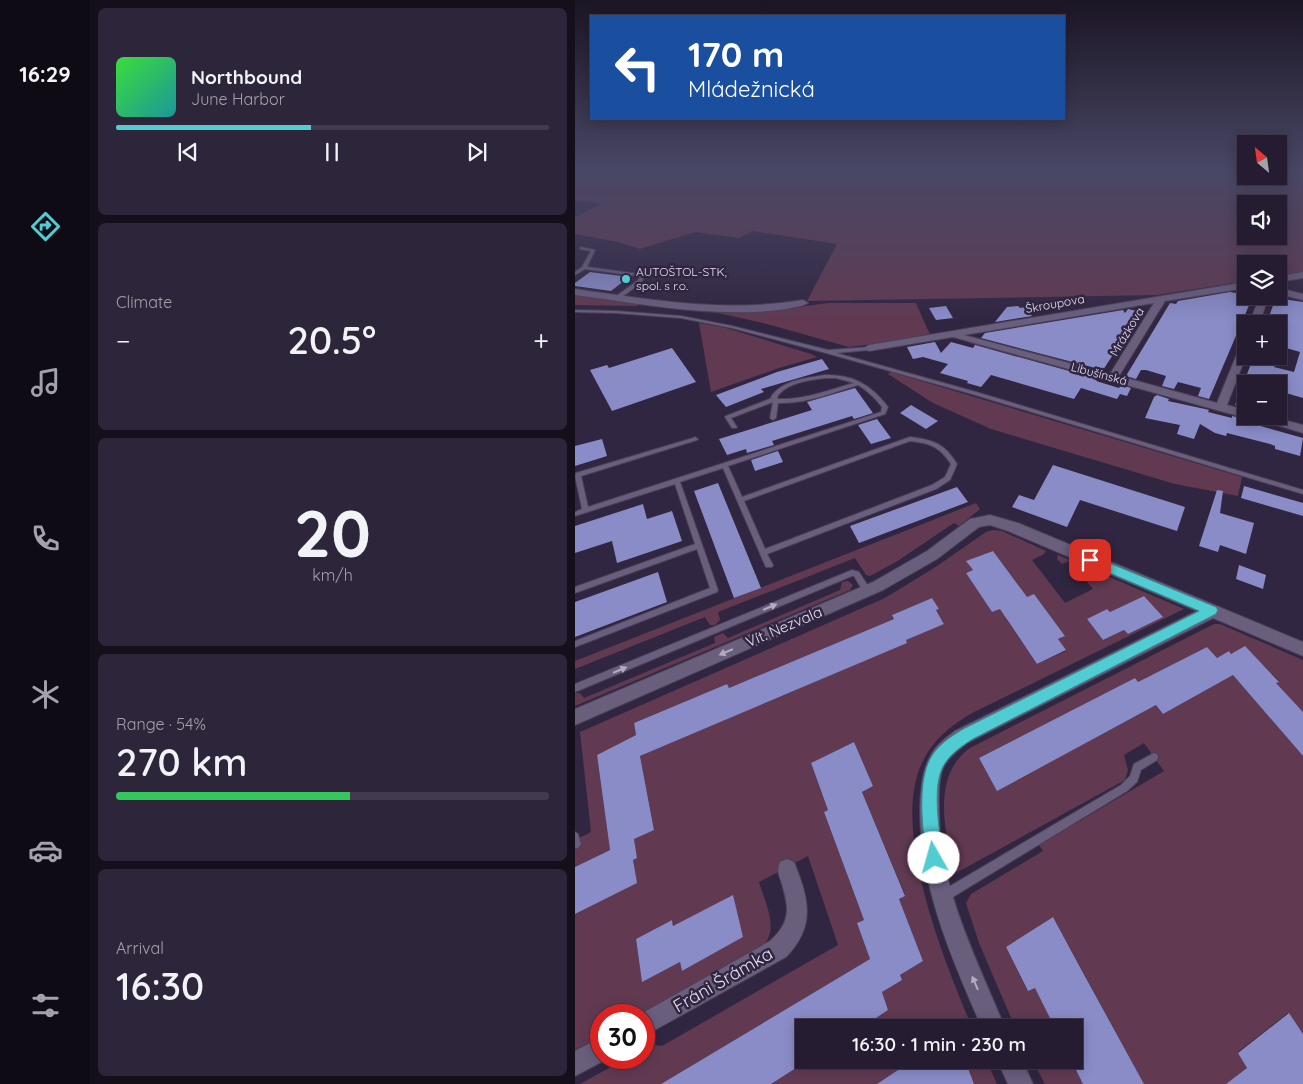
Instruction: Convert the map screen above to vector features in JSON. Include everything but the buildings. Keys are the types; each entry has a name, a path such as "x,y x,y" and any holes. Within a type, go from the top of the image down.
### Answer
{"street":[{"path":"1287,278 1303,276"},
{"name":"Škroupova","path":"869,348 1237,286"},
{"path":"575,292 691,308 771,308 803,303"},
{"path":"1287,293 1303,297"},
{"name":"Mrázkova","path":"1113,378 1162,298"},
{"name":"Libušínská","path":"951,334 1237,411"},
{"path":"1221,407 1238,365"},
{"path":"1287,425 1303,429"},
{"name":"Vít. Nezvala","path":"575,717 867,592 922,561 975,524 985,521 995,521 1013,527 1212,610"},
{"path":"990,1019 969,968 943,896 933,847 929,801 936,763 947,748 968,734 1212,610 1303,649"},
{"name":"Fráni Šrámka","path":"655,1019 778,949 786,942 796,925 798,909 787,868"},
{"path":"575,1064 590,1055"},
{"path":"1014,1069 1021,1084"}],"lane":[{"path":"575,274 584,268 593,250 581,248"},
{"path":"584,268 639,275 641,278 639,282 617,298"},
{"path":"575,311 681,317 732,327 974,393 1303,492"},
{"path":"828,352 869,348"},
{"path":"575,514 883,413 885,407 866,386 844,377 821,376 778,390 773,418"},
{"path":"734,427 728,417 776,400 783,402 803,398 858,383"},
{"path":"586,511 578,475 695,439"},
{"path":"740,500 910,439 930,441 947,452 954,464 948,478 934,486 764,552"},
{"path":"725,466 769,565"},
{"path":"575,644 714,590 677,481"},
{"path":"575,590 699,545"},
{"path":"575,688 852,573 856,574 867,592"},
{"path":"943,896 1124,788 1134,779 1137,767 1154,757"}],"shaded area":[{"path":"575,220 1237,220 1237,245 1287,245 1287,220 1303,220 1303,273 1287,275 1287,255 1237,255 1237,282 1157,295 807,301 837,244 752,231 739,238 695,232 640,249 618,242 575,234"},
{"path":"575,294 639,304 637,306 575,305"},
{"path":"828,303 916,303 931,337 849,347 767,324 705,310 778,310"},
{"path":"699,323 726,328 817,357 711,392"},
{"path":"970,342 1237,415 969,343"},
{"path":"891,372 1242,477 1238,496 1175,484 991,429 933,403 888,374"},
{"path":"1273,425 1277,425 1303,433"},
{"path":"976,503 980,509 959,526 954,523 896,562 870,576 866,575 855,558 718,612 720,620 715,625 710,625 705,617 575,669 575,661"},
{"path":"993,530 1002,531 1046,551 1032,560 1065,603 1093,589 1070,561 1062,564 1057,559 1058,555 1184,609 972,713 947,730 923,760 913,798 913,830 918,864 926,900 937,935 969,1019 874,1019 888,1010 882,992 900,975 923,961 899,899 905,895 862,792 873,786 854,742 811,763 822,794 834,807 824,812 864,920 857,923 870,959 661,1084 580,1084 607,1069 655,1069 655,1045 662,1046 838,945 808,856 759,882 771,924 767,940 762,947 655,1006 655,1004 590,1004 590,1042 575,1050 575,914 636,883 633,860 637,858 634,839 654,829 640,756 906,643 906,640 944,623 936,610 939,609 932,598 892,615 894,619 729,688 727,684 634,723 636,735 597,755 610,850 575,867 575,840 591,832 580,732 885,598 934,568 986,532","holes":["993,551 1020,587 1020,600 1034,594 1065,636 1058,639 1066,651 1037,664 1007,620 1007,606 992,612 966,573 973,570 967,561","1144,596 1162,617 1128,634 1124,630 1103,640 1087,619 1107,609 1110,612","732,896 743,937 682,971 680,962 642,981 636,939 672,920 674,926"]},
{"path":"848,581 853,585 850,590 575,706 575,693 580,693 584,698 715,643 714,637 723,633 728,638 840,590 842,582"},
{"path":"1214,624 1220,624 1303,660 1303,712 1276,683 1279,681 1245,647 1231,654 1229,651 1217,658 1207,647 1138,682 1135,678 979,758 997,790 1156,705 1163,714 1233,675 1303,756 1303,1034 1288,1013 1238,1052 1247,1068 1227,1084 1144,1084 1053,917 1006,947 1027,990 1035,986 1051,1019 1012,1019 979,943 966,903 971,894 1043,851 1039,845 1164,771 1144,743 1124,755 1128,770 1125,780 956,873 947,839 944,805 945,789 950,773 958,760 970,748"},
{"path":"795,1069 900,1069 877,1084 771,1084"},
{"path":"968,1069 990,1069 997,1084 974,1084"},
{"path":"1037,1069 1076,1069 1083,1084 1045,1084"}],"place":[{"name":"AUTOŠTOL-STK, spol. s r.o.","path":"626,279"}],"route":[{"path":"934,858 929,813 930,788 936,763 947,748 961,737 1212,610 1090,560"}]}
